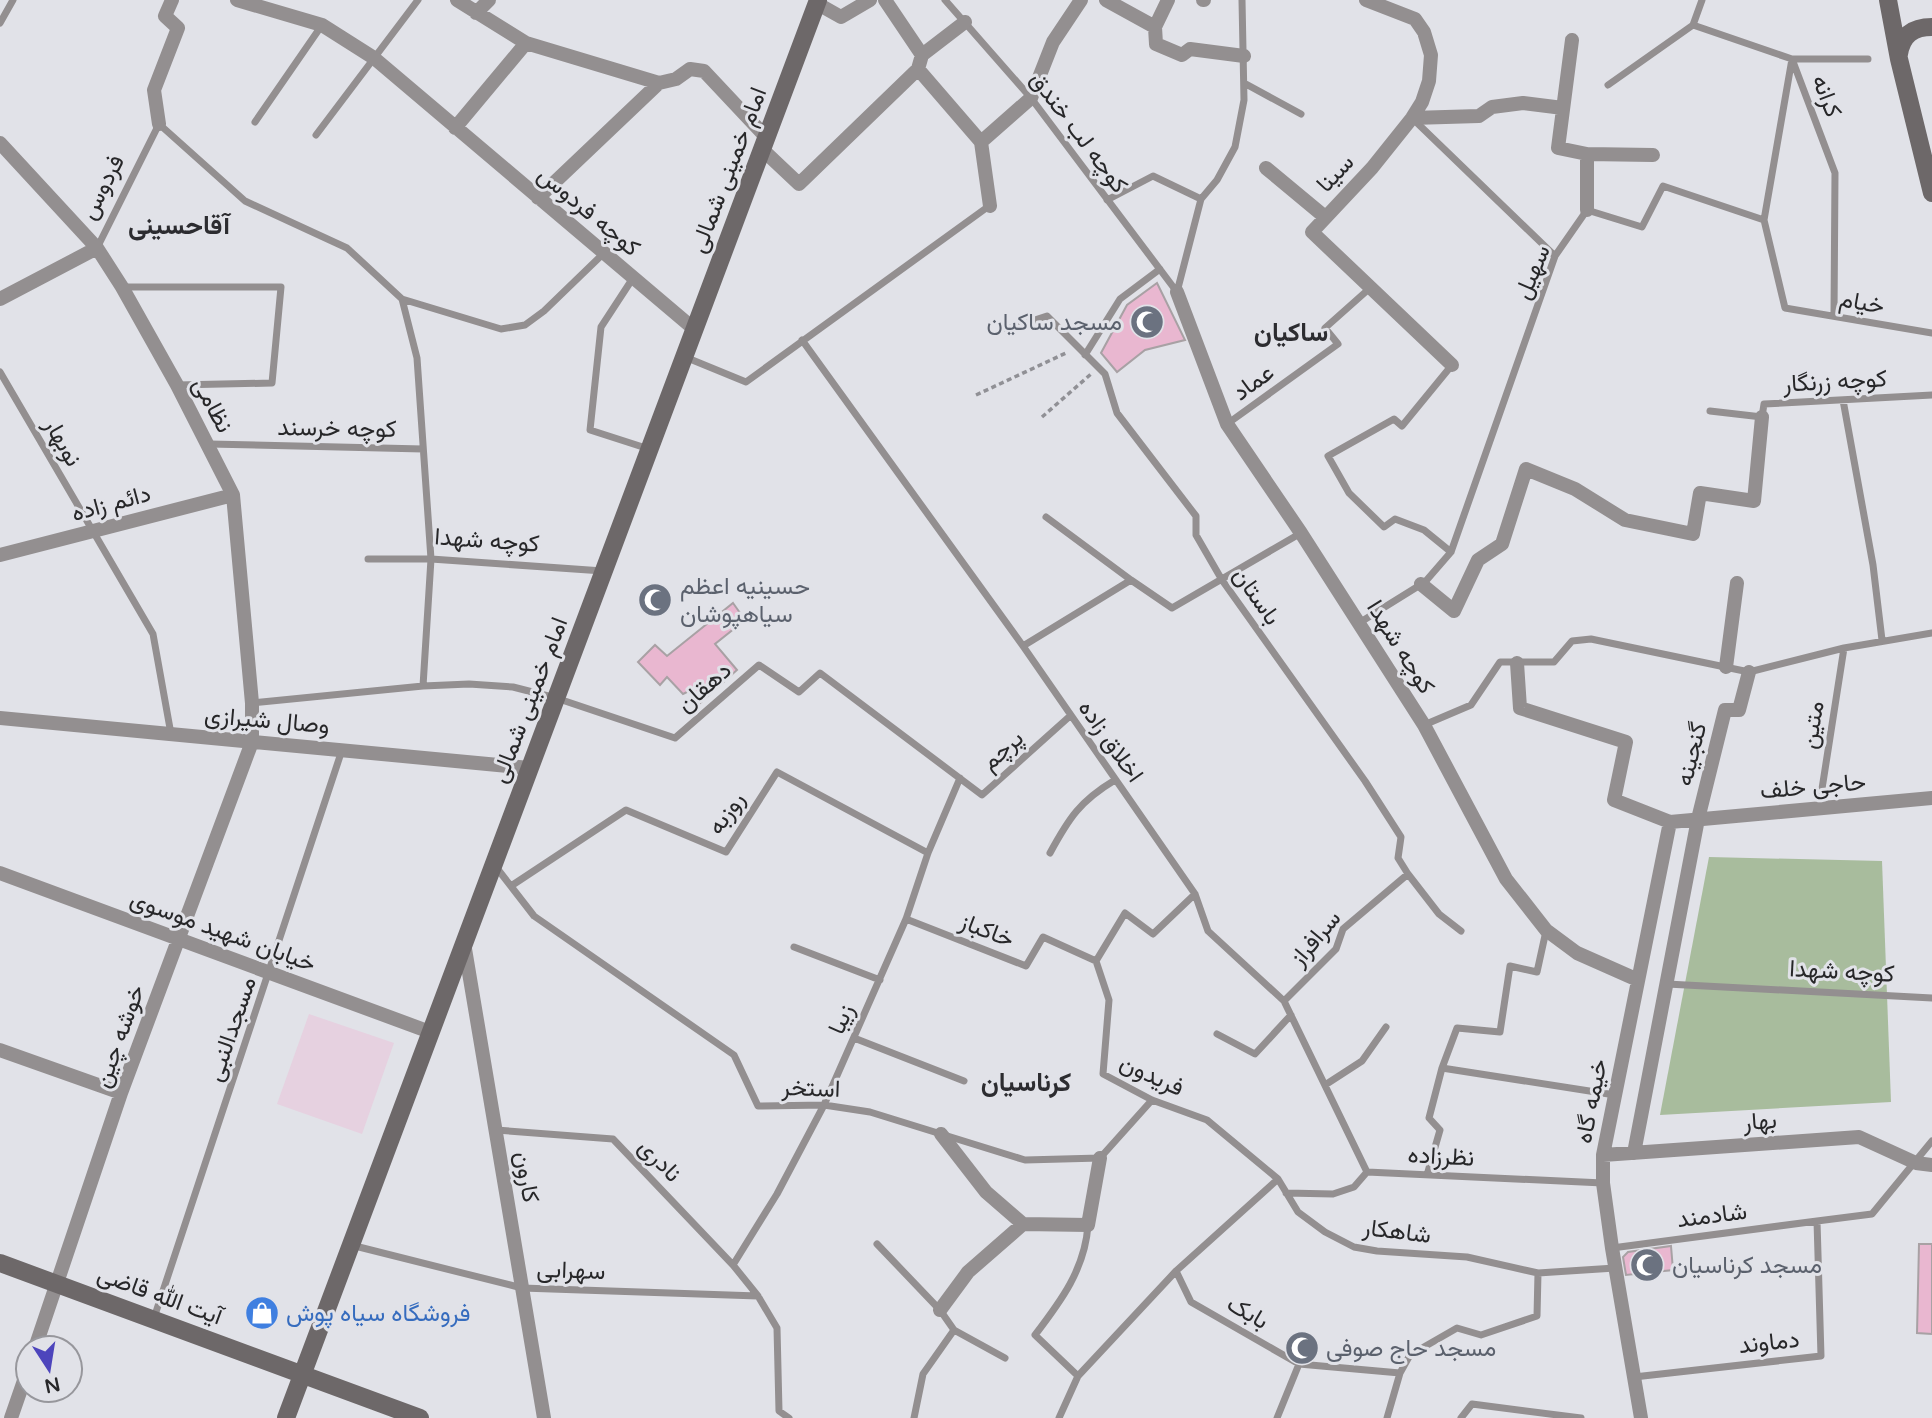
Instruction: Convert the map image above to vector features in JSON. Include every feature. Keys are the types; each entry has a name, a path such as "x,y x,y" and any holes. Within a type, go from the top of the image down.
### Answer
{"main road":[{"path":"1888,0 1932,193"},
{"name":"امام خمینی شمالی","path":"286,1418 817,2"},
{"path":"1899,55 1901,42 1909,32 1921,27 1932,27"},
{"name":"آیت الله قاضی","path":"0,1263 420,1418"}],"street":[{"path":"159,124 154,90 178,28 165,16 172,0"},
{"name":"کوچه فردوس","path":"237,0 322,25 374,58 694,330"},
{"path":"457,0 526,43 659,83 676,79 690,69 704,71 799,184 920,62 965,22"},
{"path":"476,13 489,0"},
{"path":"817,2 841,17 870,0"},
{"path":"885,0 920,62 981,142 990,206"},
{"path":"981,142 1031,98 1053,42 1080,0"},
{"path":"1106,0 1155,27"},
{"path":"1168,0 1155,27 1156,44 1182,55 1190,48 1244,56"},
{"name":"سینا","path":"1366,0 1415,19 1424,32 1431,54 1429,80 1422,102 1412,118 1372,168 1312,232 1452,365"},
{"path":"1572,40 1558,148 1587,154 1653,155"},
{"path":"455,128 526,43"},
{"path":"538,198 659,83"},
{"path":"1412,118 1479,116 1492,107 1522,103 1563,108"},
{"name":"نظامی","path":"0,143 97,248 177,385 233,495 252,704 252,742"},
{"path":"1587,154 1587,209"},
{"path":"1266,168 1325,217"},
{"name":"فردوس","path":"0,299 97,248"},
{"name":"کوچه شهدا","path":"1177,292 1227,424 1301,533 1424,725 1506,879 1546,930 1577,953 1638,980"},
{"path":"1421,584 1454,611 1478,560 1502,544 1526,469 1575,489 1625,520 1693,534 1700,493 1754,501 1762,417"},
{"name":"دائم زاده","path":"0,555 233,495"},
{"path":"1726,667 1737,583"},
{"path":"1517,663 1520,708 1626,742 1614,800 1670,822 1698,820 1634,1153"},
{"name":"گنجینه","path":"1698,820 1726,710 1739,710 1749,672"},
{"name":"وصال شیرازی","path":"0,718 530,768"},
{"name":"خوشه چین","path":"40,1334 121,1093 252,742"},
{"name":"حاجی خلف","path":"1698,820 1932,798"},
{"name":"خیمه گاه","path":"1641,1418 1612,1248 1603,1183 1603,1155 1670,822"},
{"name":"خیابان شهید موسوی","path":"0,873 430,1032"},
{"name":"کارون","path":"464,943 544,1418"},
{"path":"0,1050 121,1093"},
{"path":"941,1134 986,1192 1024,1224 1088,1225 1100,1158"},
{"name":"بهار","path":"1603,1155 1859,1137 1916,1163 1932,1166"},
{"path":"940,1310 968,1272 1024,1224"}],"lane":[{"path":"0,23 13,0"},
{"path":"316,135 418,0"},
{"name":"کوچه لب خندق","path":"945,0 1031,98 1177,292"},
{"path":"1177,292 1200,199 1217,180 1235,147 1244,100 1242,0"},
{"path":"1608,85 1693,25 1702,0"},
{"path":"255,122 322,25"},
{"path":"1693,25 1792,59 1868,59"},
{"name":"کرانه","path":"1785,308 1764,220 1792,59"},
{"name":"کرانه","path":"1792,59 1835,173 1834,316"},
{"path":"1244,83 1301,114"},
{"path":"1412,118 1555,257"},
{"path":"159,124 245,201 347,248 402,299 501,329 525,325 544,311 604,253"},
{"name":"فردوس","path":"97,248 159,124"},
{"path":"1107,200 1153,176 1200,199"},
{"path":"1587,209 1642,227 1663,186 1764,220"},
{"path":"684,357 746,382 990,206"},
{"name":"سهیل","path":"1359,623 1421,584 1451,552 1555,257 1587,209"},
{"path":"1085,355 1120,299 1160,269"},
{"path":"633,278 601,327 590,430 649,449"},
{"path":"122,287 281,287 272,383 177,385"},
{"name":"عماد","path":"1227,424 1338,344 1325,328 1371,288"},
{"path":"402,299 417,358 431,559 423,686"},
{"name":"خیام","path":"1785,308 1932,333"},
{"name":"باستان","path":"1007,329 1047,316 1105,374 1117,413 1196,516 1196,535 1222,580 1401,836 1398,858 1408,874 1439,914 1461,931"},
{"name":"اخلاق زاده","path":"802,340 1023,646 1195,894 1208,931 1284,1001 1367,1172"},
{"path":"1451,552 1423,530 1395,519 1384,527 1349,493 1328,456 1395,419 1402,426 1452,365"},
{"name":"نوبهار","path":"0,372 153,634 171,734"},
{"name":"کوچه زرنگار","path":"1710,411 1762,417 1764,404 1932,395"},
{"path":"1843,400 1872,565 1882,640"},
{"name":"کوچه خرسند","path":"209,444 423,449"},
{"path":"1046,517 1172,608 1301,533"},
{"name":"کوچه شهدا","path":"368,559 431,559 604,571"},
{"path":"1023,646 1131,580"},
{"path":"1424,725 1471,705 1500,662 1553,662 1572,641 1591,639 1749,672 1844,648 1932,633"},
{"name":"متین","path":"1819,808 1844,648"},
{"name":"دهقان","path":"556,698 675,738 759,666 799,692 820,673 960,778"},
{"path":"252,704 423,686 469,684 513,687 556,698"},
{"name":"پرچم","path":"960,778 982,795 1070,716"},
{"name":"مسجدالنبی","path":"153,1319 342,750"},
{"name":"روزبه","path":"511,886 626,810 726,852 776,772 928,853"},
{"name":"زیبا","path":"733,1265 777,1194 824,1105 906,919 928,853 960,778"},
{"path":"1049,853 1069,819 1092,794 1115,780"},
{"name":"استخر","path":"494,864 534,916 734,1055 758,1106 824,1105 870,1112 1025,1160 1100,1158"},
{"name":"سرافراز","path":"1284,1001 1336,949 1343,929 1408,874"},
{"path":"1096,961 1125,913 1153,934 1195,894"},
{"name":"خاکباز","path":"906,919 1026,966 1044,937 1096,961"},
{"path":"1427,1175 1440,1130 1429,1118 1442,1068 1457,1028 1500,1032 1510,966 1536,972 1546,930"},
{"path":"794,947 880,980"},
{"name":"فریدون","path":"1096,961 1109,1000 1103,1074 1152,1100 1207,1120 1278,1179"},
{"name":"کوچه شهدا","path":"1666,984 1932,998"},
{"path":"1217,1034 1255,1054 1291,1015"},
{"path":"1325,1085 1362,1061 1386,1027"},
{"path":"854,1038 964,1081"},
{"path":"1442,1068 1615,1096"},
{"path":"1100,1158 1152,1100"},
{"name":"نادری","path":"495,1130 613,1139 733,1265 758,1296"},
{"path":"1817,1220 1872,1213 1932,1141"},
{"path":"1286,1193 1333,1194 1354,1187 1367,1172"},
{"name":"نظرزاده","path":"1367,1172 1603,1183"},
{"path":"1059,1418 1078,1376 1176,1271 1278,1179"},
{"name":"شاهکار","path":"1278,1179 1298,1212 1325,1232 1354,1247 1377,1251 1468,1256 1538,1273 1615,1268"},
{"name":"شادمند","path":"1612,1248 1817,1220"},
{"name":"دماوند","path":"1634,1377 1821,1356 1817,1220"},
{"path":"1078,1376 1035,1335 1069,1287 1081,1262 1087,1242 1088,1225"},
{"path":"877,1244 940,1310 954,1331 1005,1358"},
{"name":"سهرابی","path":"351,1245 522,1288 758,1296"},
{"name":"بابک","path":"1176,1271 1191,1302 1299,1364 1400,1373"},
{"path":"1387,1418 1400,1373 1410,1355 1457,1328 1481,1335 1536,1316 1538,1273"},
{"path":"758,1296 777,1328 779,1410 789,1418"},
{"path":"914,1418 923,1374 954,1331"},
{"path":"1277,1418 1299,1364"},
{"path":"1461,1418 1472,1404 1581,1418"}],"path":[{"path":"976,395 1078,347"},
{"path":"1042,417 1098,368"}],"shaded area":[{"path":"309,1014 394,1043 362,1134 277,1104"}],"green space":[{"path":"1709,857 1882,861 1891,1102 1660,1115"}],"building":[{"name":"مسجد ساکیان","path":"1157,283 1185,340 1145,350 1117,372 1101,353 1127,305"},
{"path":"733,603 745,620 715,644 737,670 700,703 689,691 683,694 667,677 660,685 638,662 655,645 667,656"},
{"path":"1919,1244 1932,1244 1932,1334 1917,1333"},
{"name":"مسجد کرناسیان","path":"1671,1246 1673,1270 1626,1275 1623,1257 1628,1252"}],"place":[{"name":"مسجد ساکیان","path":"1147,322"},
{"name":"حسینیه اعظم سیاهپوشان","path":"655,600"},
{"name":"مسجد کرناسیان","path":"1647,1265"},
{"name":"فروشگاه سیاه پوش","path":"262,1313"},
{"name":"مسجد حاج صوفی","path":"1302,1348"}],"district":[{"name":"آقاحسینی","path":"179,225"},
{"name":"ساکیان","path":"1291,332"},
{"name":"کرناسیان","path":"1026,1082"}]}
